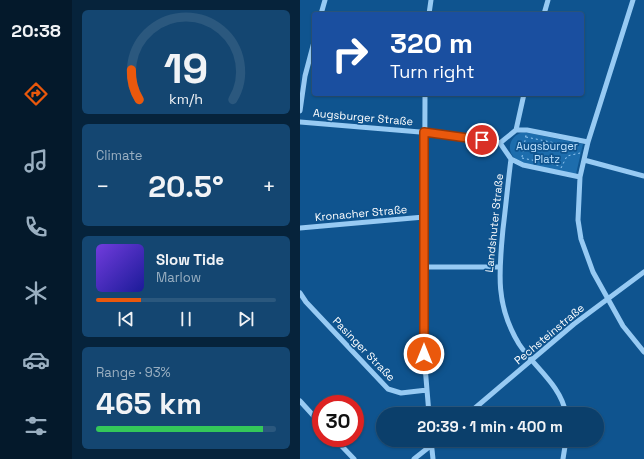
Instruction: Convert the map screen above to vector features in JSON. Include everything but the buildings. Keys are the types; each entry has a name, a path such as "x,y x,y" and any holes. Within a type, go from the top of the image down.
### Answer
{"street":[{"path":"322,12 325,0"},
{"path":"429,12 430,0"},
{"path":"545,12 548,0"},
{"path":"632,0 588,142 580,177 578,220 581,239 593,272 623,326 644,352"},
{"path":"300,111 305,76 312,50"},
{"path":"424,96 424,354 428,407"},
{"path":"524,96 516,130 500,143 511,159 523,165 580,177"},
{"name":"Augsburger Straße","path":"300,122 424,132 500,143"},
{"path":"516,130 527,130 588,142"},
{"name":"Landshuter Straße","path":"511,159 499,267 501,299 506,315 519,344 557,391 563,407"},
{"path":"584,160 644,176"},
{"name":"Kronacher Straße","path":"300,228 424,217"},
{"path":"424,268 499,267"},
{"name":"Pechsteinstraße","path":"476,407 574,324 644,272"},
{"name":"Pasinger Straße","path":"300,293 306,302 388,389 401,393 427,390"},
{"path":"300,401 312,414"},
{"path":"343,447 354,459"},
{"path":"414,459 427,447"},
{"path":"432,447 433,459"},
{"path":"563,459 565,447"}],"path":[{"path":"521,161 527,132"},
{"path":"526,137 570,146 574,140"},
{"path":"560,173 567,156 582,153"},
{"path":"522,158 562,166"}],"green space":[{"name":"Augsburger Platz","path":"524,132 583,144 576,174 553,171 528,165 516,159 510,151 511,143 519,133"}],"route":[{"path":"424,354 424,132 482,140"}]}
